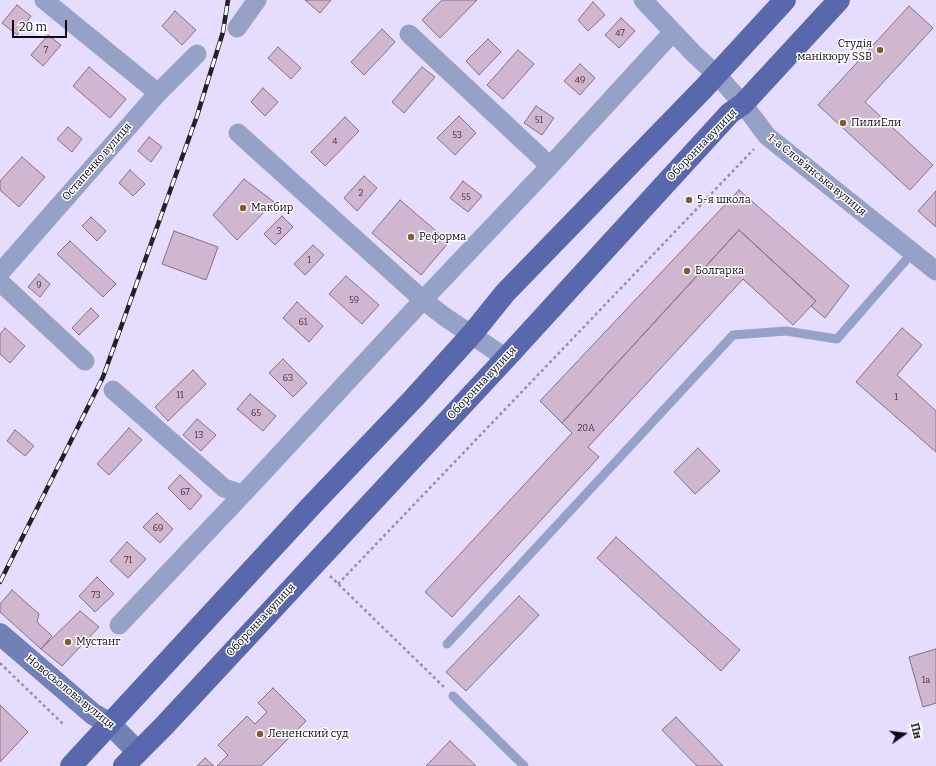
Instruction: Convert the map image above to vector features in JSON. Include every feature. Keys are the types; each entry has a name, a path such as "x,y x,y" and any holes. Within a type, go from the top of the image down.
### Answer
{"main road":[{"path":"71,766 312,505 414,398 472,334 505,293 704,88 785,0"},
{"name":"Оборонна вулиця","path":"131,759 506,358 730,113 743,104 839,0"}],"street":[{"path":"44,0 158,93"},
{"path":"238,28 257,0"},
{"name":"1-а Слов’янська вулиця","path":"643,0 694,54 716,74 743,104 767,136 936,271"},
{"path":"119,625 244,494 673,32"},
{"path":"409,34 550,166"},
{"name":"Остапенко вулиця","path":"0,273 158,93 197,54"},
{"path":"238,133 423,300 445,317 506,358"},
{"path":"0,282 85,361"},
{"path":"113,390 224,488 244,494"},
{"name":"Новосьолова вулиця","path":"0,634 93,714 110,724 131,759"}],"lane":[{"path":"447,644 733,336 786,330 837,340 913,252"},
{"path":"453,696 524,766"}],"path":[{"path":"338,584 767,136"},
{"path":"315,562 453,696"},
{"path":"0,663 64,725"}],"building":[{"path":"305,0 331,0 320,13"},
{"path":"442,0 477,0 440,38 422,20"},
{"path":"593,2 605,15 588,31 578,20"},
{"path":"17,5 31,16 17,35 2,23"},
{"path":"909,6 933,28 865,102 933,165 910,190 818,105"},
{"path":"175,11 196,30 182,45 162,26"},
{"path":"621,18 635,31 619,48 605,35"},
{"path":"382,29 395,42 364,75 351,62"},
{"path":"48,35 61,45 43,66 31,55"},
{"path":"488,39 501,52 479,75 466,61"},
{"path":"278,47 301,68 291,79 268,58"},
{"path":"518,50 534,64 503,99 487,85"},
{"path":"580,64 595,78 580,95 564,81"},
{"path":"89,67 126,99 110,118 73,86"},
{"path":"422,67 435,77 404,113 392,102"},
{"path":"263,88 278,102 265,116 251,102"},
{"path":"536,106 554,118 542,135 524,123"},
{"path":"459,116 476,133 455,155 437,138"},
{"path":"345,117 359,131 325,166 311,152"},
{"path":"68,127 82,139 72,152 57,139"},
{"path":"149,137 162,147 151,162 138,151"},
{"path":"22,157 45,177 19,207 0,190 0,181"},
{"path":"130,170 145,184 133,196 119,183"},
{"path":"364,176 377,188 357,211 344,198"},
{"name":"Макбир","path":"244,179 274,202 237,240 213,215"},
{"path":"463,181 482,196 468,212 450,198"},
{"path":"739,190 849,286 825,318 811,306 816,301 739,230 562,423 540,401"},
{"path":"936,191 936,227 918,211"},
{"name":"Реформа","path":"400,200 449,242 421,275 372,233"},
{"path":"282,216 293,227 275,245 264,234"},
{"path":"91,217 106,231 97,241 82,226"},
{"path":"739,230 816,301 793,325 743,279 588,447 599,457 452,617 425,592 572,433 562,423"},
{"path":"174,231 218,247 206,280 162,264"},
{"path":"70,241 116,284 103,297 57,254"},
{"path":"313,245 324,255 305,275 294,264"},
{"path":"39,274 50,284 40,297 28,287"},
{"path":"346,276 379,305 362,324 329,294"},
{"path":"297,302 323,326 309,342 283,318"},
{"path":"91,308 99,316 79,335 72,328"},
{"path":"5,328 25,346 10,363 0,354 0,334"},
{"path":"902,328 922,345 897,375 936,411 936,452 856,382"},
{"path":"283,359 307,383 293,397 269,373"},
{"path":"193,370 206,384 168,421 155,407"},
{"path":"250,394 276,416 263,431 237,409"},
{"path":"197,419 216,435 201,451 183,435"},
{"path":"129,428 142,440 109,475 97,464"},
{"path":"15,430 34,446 25,456 7,441"},
{"path":"698,448 720,471 695,494 674,472"},
{"path":"180,475 202,496 190,510 168,488"},
{"path":"157,513 173,529 160,543 143,527"},
{"path":"616,537 740,650 721,671 597,558"},
{"path":"127,542 146,559 128,578 110,561"},
{"path":"97,577 114,594 95,612 79,596"},
{"path":"12,590 39,614 37,622 52,636 41,649 0,612 0,604"},
{"path":"519,596 539,615 466,691 446,672"},
{"path":"80,611 99,627 62,666 41,649"},
{"path":"936,649 936,703 923,707 909,657"},
{"name":"Лененский суд","path":"273,688 306,721 261,766 217,766 228,755 218,745 247,716 255,724 267,712 258,703"},
{"path":"0,705 28,732 0,762"},
{"path":"676,717 723,766 697,766 662,730"},
{"path":"450,741 476,766 426,766"},
{"path":"205,758 214,766 197,766"}],"railway":[{"path":"0,582 103,377 197,116 223,32 228,0"}],"place":[{"name":"Студія манікюру SSB","path":"880,50"},
{"name":"ПилиЕли","path":"843,123"},
{"name":"5-я школа","path":"689,200"},
{"name":"Макбир","path":"243,208"},
{"name":"Реформа","path":"411,237"},
{"name":"Болгарка","path":"687,271"},
{"name":"Мустанг","path":"68,642"},
{"name":"Лененский суд","path":"260,734"}]}
